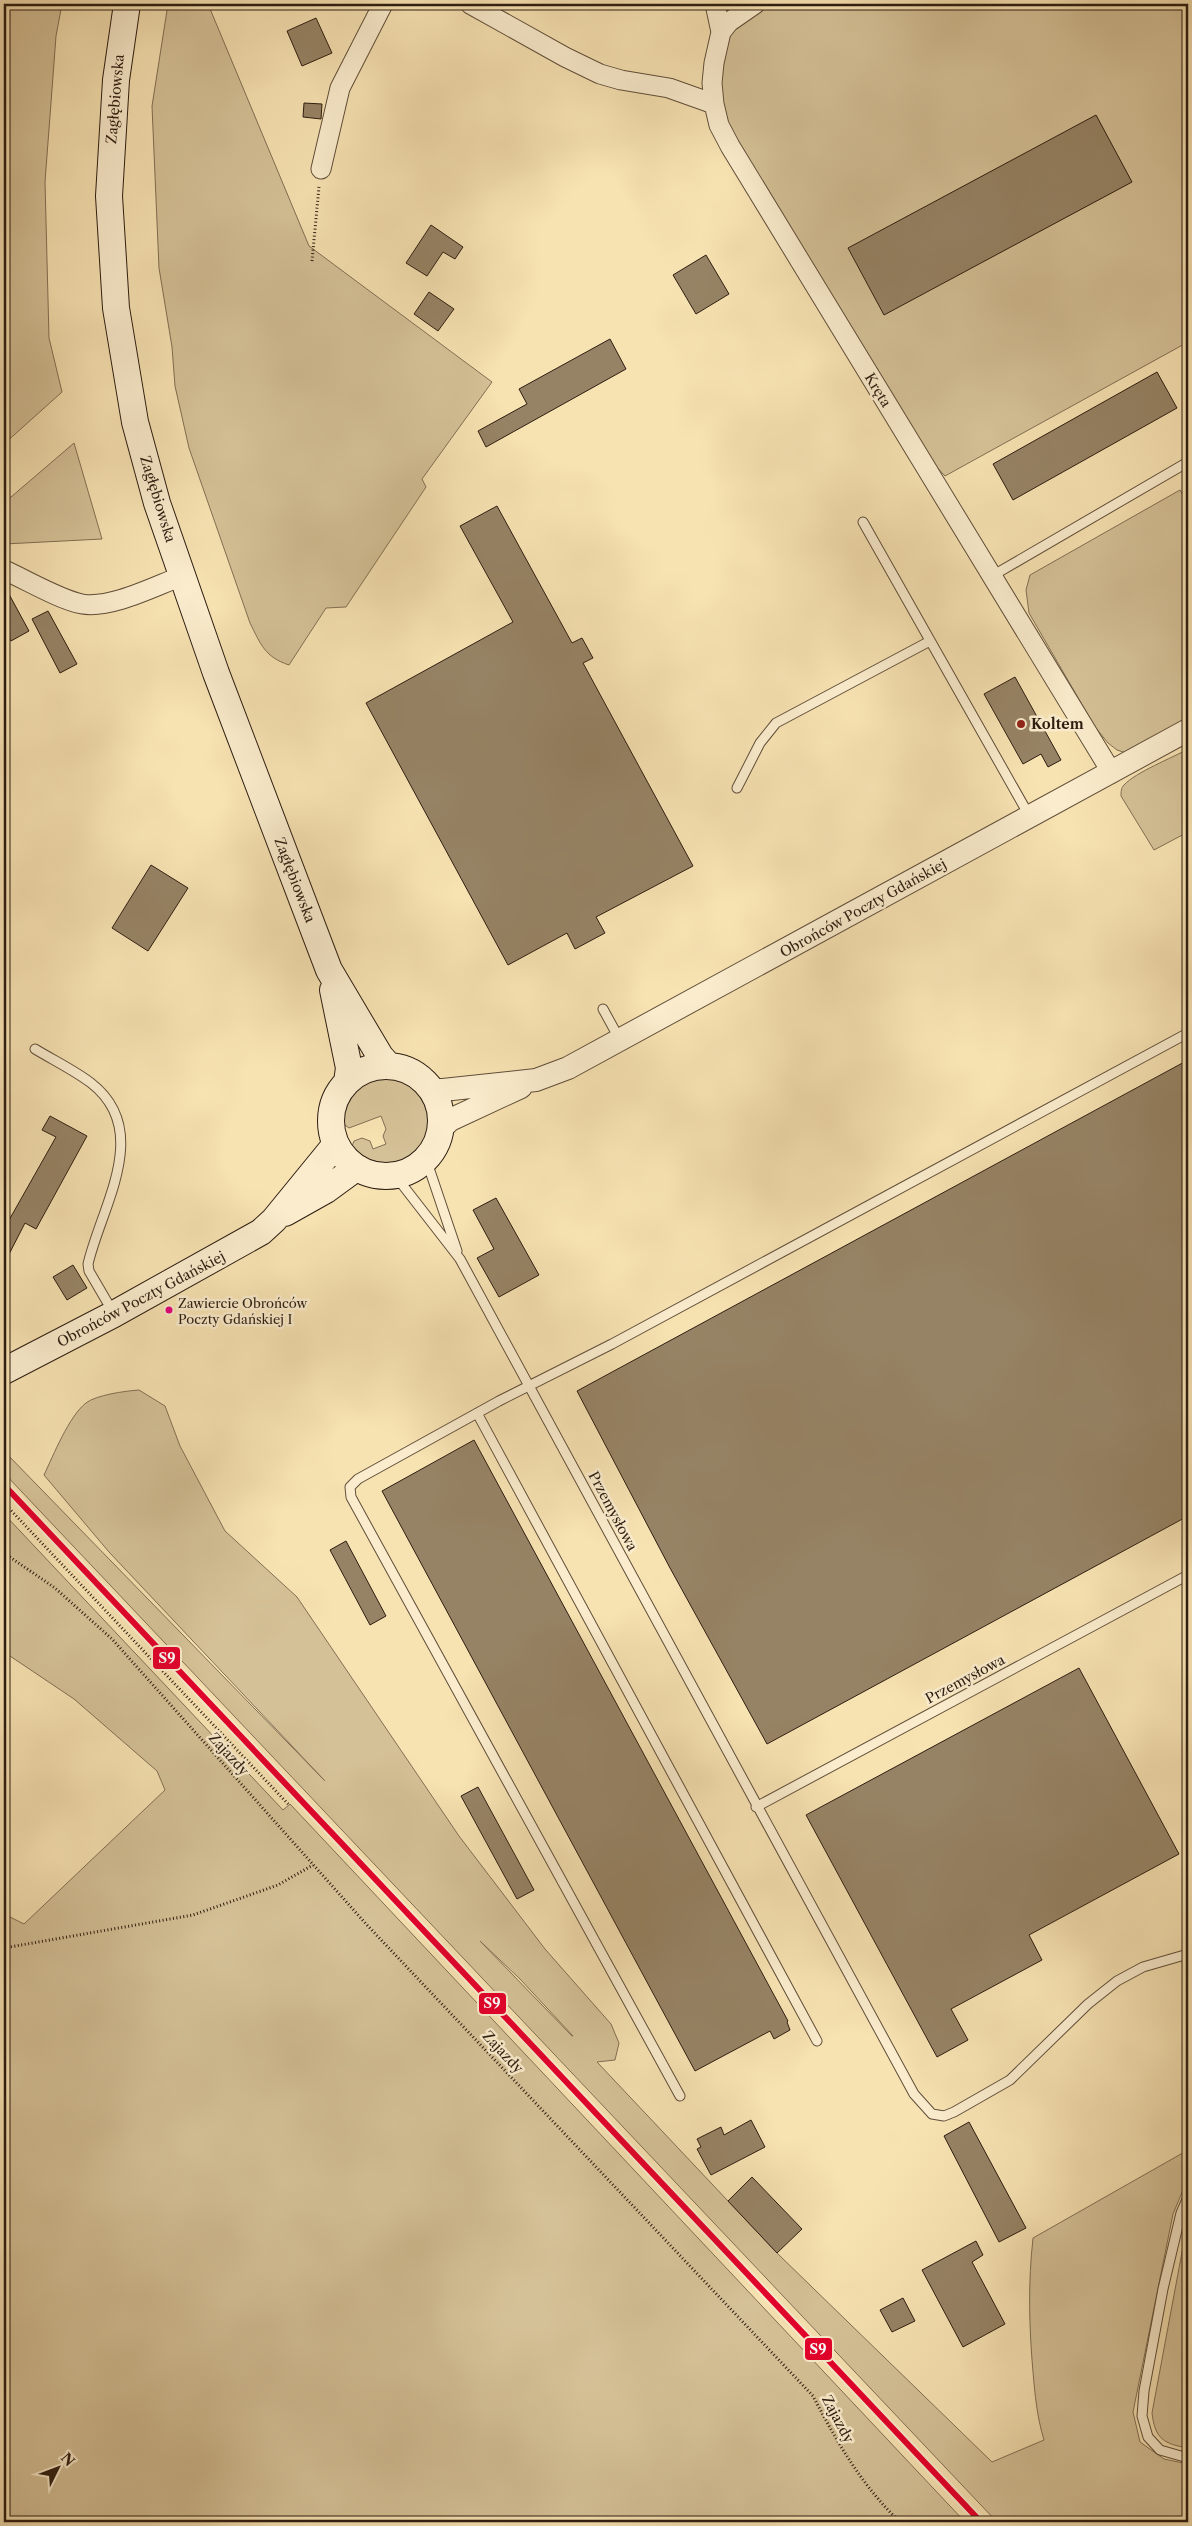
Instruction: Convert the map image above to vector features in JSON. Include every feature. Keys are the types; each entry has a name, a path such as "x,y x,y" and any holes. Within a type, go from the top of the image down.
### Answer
{"main road":[{"name":"Zagłębiowska","path":"127,4 117,71 110,157 110,235 116,308 135,422 157,503 216,673 329,970 350,1068 347,1082"},
{"name":"Zagłębiowska","path":"329,970 380,1056 389,1066"},
{"path":"389,1066 415,1074 428,1085 438,1103 441,1129 430,1155 412,1170 390,1176 373,1175 356,1168 346,1159 336,1144 331,1118 339,1092 347,1082 370,1068 389,1066"},
{"name":"Obrońców Poczty Gdańskiej","path":"274,1220 336,1144"},
{"name":"Obrońców Poczty Gdańskiej","path":"4,1371 245,1243 274,1220 326,1190 356,1168"}],"street":[{"path":"321,169 340,88 383,4"},
{"path":"470,4 565,57 600,74 620,80 669,88 714,104"},
{"path":"716,4 722,32"},
{"path":"722,32 729,22 755,4"},
{"name":"Kręta","path":"722,32 712,83 719,125 730,146 1112,773"},
{"path":"4,570 68,600 90,605 111,602 182,576"},
{"name":"Obrońców Poczty Gdańskiej","path":"441,1129 450,1120 536,1080 568,1068 1188,730"},
{"name":"Obrońców Poczty Gdańskiej","path":"428,1085 443,1090 536,1080"}],"lane":[{"path":"992,576 1188,462"},
{"path":"863,522 1030,817"},
{"path":"737,788 760,743 776,723 930,641"},
{"path":"603,1009 620,1040"},
{"path":"680,2096 351,1498 350,1487 358,1479 477,1413 612,1344 1188,1033"},
{"path":"35,1049 91,1083 113,1110 118,1129 120,1164 117,1179 88,1264 89,1271 114,1314"},
{"path":"430,1155 429,1168 460,1259"},
{"path":"390,1176 401,1183 460,1259"},
{"name":"Przemysłowa","path":"460,1259 756,1807 914,2094 932,2114 944,2116 954,2112 1010,2080 1088,2004 1117,1981 1143,1966 1188,1954"},
{"path":"477,1413 817,2041"},
{"name":"Przemysłowa","path":"756,1807 1188,1576"},
{"path":"1188,2198 1181,2213 1163,2289 1144,2391 1142,2416 1148,2437 1160,2450 1188,2458"}],"path":[{"path":"312,261 321,169"},
{"path":"4,1502 289,1805"},
{"name":"Zajazdy","path":"4,1553 55,1588 112,1639 374,1932 813,2396 845,2457 880,2504 900,2522"},
{"path":"4,1948 193,1916 278,1885 313,1865"}],"shaded area":[{"path":"4,4 62,4 56,36 45,182 49,338 62,392 4,444"},
{"path":"168,4 208,4 309,246 492,382 422,479 426,487 346,607 326,608 289,665 269,654 261,644 250,623 189,448 175,386 172,347 159,268 152,106"},
{"path":"769,4 1188,4 1188,342 945,476 933,463 731,132 721,94 720,67 722,54 732,31 749,16"},
{"path":"74,443 102,539 4,544 4,503"},
{"path":"1180,490 1188,504 1188,720 1126,753 1117,750 1108,743 1095,727 1029,613 1026,590 1030,575"},
{"path":"1188,749 1188,832 1154,850 1121,796 1122,789 1124,785 1137,775"},
{"path":"390,1077 411,1087 423,1101 428,1116 427,1132 420,1147 408,1158 393,1163 367,1159 352,1146 354,1141 362,1138 370,1141 373,1149 386,1144 383,1136 386,1129 381,1116 349,1128 342,1123 347,1103 356,1089 370,1081"},
{"path":"139,1390 165,1406 180,1446 225,1531 297,1597 459,1836 545,1949 611,2024 619,2043 615,2060 597,2062 777,2253 992,2462 1044,2440 1036,2398 1031,2338 1030,2288 1033,2238 1188,2150 1188,2178 1173,2214 1133,2412 1140,2442 1164,2459 1188,2464 1188,2522 997,2522 4,1473 4,1451 325,1781 109,1552 44,1475 68,1426 86,1403 119,1392","holes":["480,1941 520,1979 573,2036"]},
{"path":"4,1514 283,1810 290,1804 965,2522 4,2522 4,1914 24,1924 165,1790 157,1771 74,1699 4,1652"},
{"path":"1188,2220 1188,2448 1162,2439 1153,2422 1152,2413"}],"building":[{"path":"316,18 332,53 302,66 287,31"},
{"path":"304,103 322,104 321,119 303,117"},
{"path":"1096,115 1132,182 884,315 848,248"},
{"path":"431,225 463,247 455,259 443,252 427,276 406,263"},
{"path":"706,255 729,294 696,314 673,275"},
{"path":"429,292 454,309 438,331 414,314"},
{"path":"610,339 626,369 486,447 478,431 527,404 519,389"},
{"path":"1157,372 1177,408 1013,500 993,464"},
{"path":"497,506 572,643 582,638 593,658 583,663 693,866 596,917 605,933 575,949 567,933 508,965 366,703 513,622 460,526"},
{"path":"4,585 29,631 11,641 4,628"},
{"path":"48,611 77,664 60,673 32,619"},
{"name":"Koltem","path":"1015,677 1061,760 1048,767 1041,754 1023,764 984,694"},
{"path":"151,865 188,888 148,951 112,928"},
{"path":"1188,1060 1188,1516 767,1744 670,1568 577,1391"},
{"path":"50,1116 87,1136 36,1229 25,1223 4,1264 4,1229 56,1137 42,1130"},
{"path":"496,1198 539,1275 499,1297 477,1258 494,1249 473,1210"},
{"path":"73,1265 87,1288 67,1300 53,1277"},
{"path":"474,1440 788,2021 790,2030 774,2039 770,2031 695,2071 382,1491"},
{"path":"346,1541 386,1616 370,1625 330,1550"},
{"path":"1079,1668 1179,1854 1029,1935 1042,1960 951,2009 968,2040 937,2057 806,1815"},
{"path":"478,1787 534,1890 517,1899 461,1796"},
{"path":"751,2120 765,2147 711,2175 697,2149 701,2147 697,2139 721,2127 724,2135"},
{"path":"969,2122 1026,2228 999,2242 944,2136"},
{"path":"752,2177 802,2229 777,2253 728,2201"},
{"path":"976,2241 983,2255 972,2262 1005,2324 963,2347 922,2270"},
{"path":"903,2298 915,2321 892,2332 880,2310"}],"transit line":[{"name":"S9","path":"4,1485 981,2522"}],"place":[{"name":"Koltem","path":"1021,724"},
{"name":"Zawiercie Obrońców Poczty Gdańskiej I","path":"169,1310"}]}
